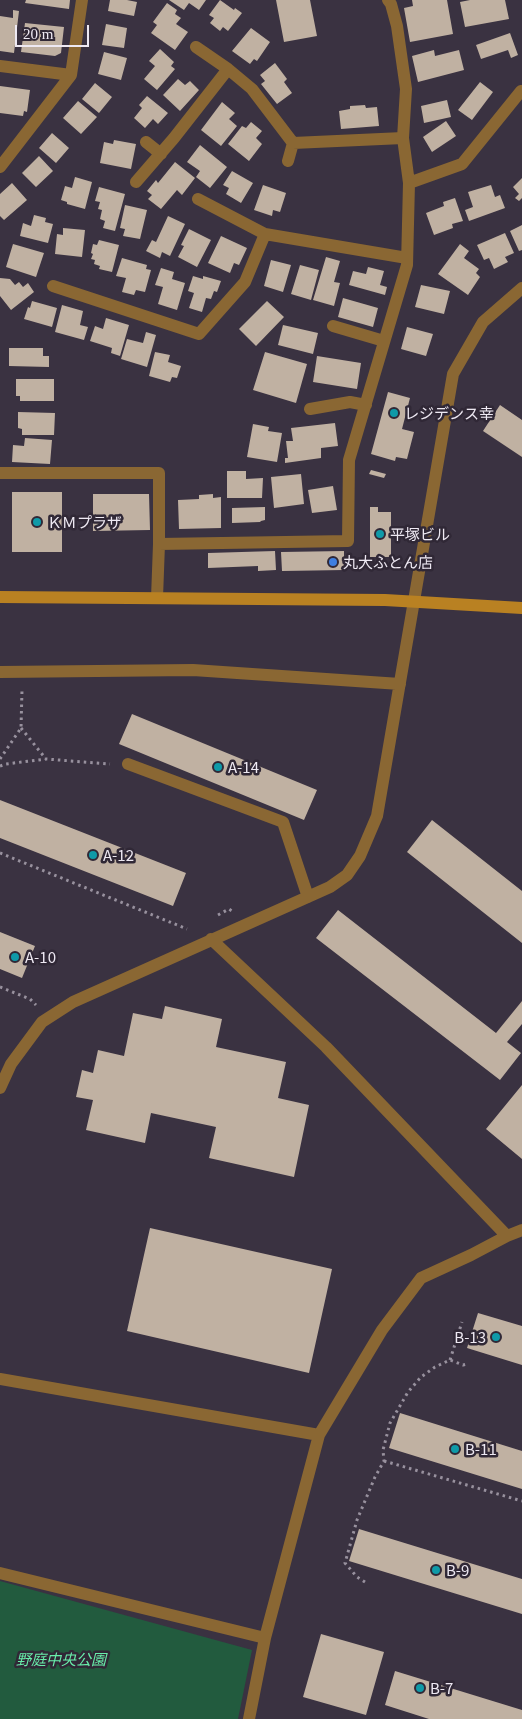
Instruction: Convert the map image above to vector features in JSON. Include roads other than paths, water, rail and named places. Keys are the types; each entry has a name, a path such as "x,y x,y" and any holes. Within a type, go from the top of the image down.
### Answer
{"street":[{"path":"0,167 71,75 82,0"},
{"path":"159,544 348,541 349,460 407,265 409,183 404,138 406,89 397,26 391,1"},
{"path":"196,47 228,68 252,89 293,143"},
{"path":"0,66 71,75"},
{"path":"136,182 161,154 228,68"},
{"path":"409,183 462,164 522,92"},
{"path":"293,143 404,138"},
{"path":"146,142 161,154"},
{"path":"288,161 293,143"},
{"path":"198,199 265,234 407,258"},
{"path":"53,286 199,334 245,282 265,234"},
{"path":"0,1088 11,1064 42,1022 48,1018 73,1002 330,887 347,875 360,856 377,816 453,374 484,322 522,288"},
{"path":"333,326 384,341"},
{"path":"310,409 350,402 366,405"},
{"path":"0,473 159,473 157,598"},
{"path":"0,597 414,602 522,608"},
{"path":"0,672 193,670 400,684"},
{"path":"128,764 283,822 308,897"},
{"path":"212,939 326,1047 507,1236"},
{"path":"249,1719 265,1638 319,1435 382,1330 421,1278 522,1230"},
{"path":"0,1379 319,1435"},
{"path":"0,1573 265,1638"}],"place":[{"name":"レジデンス幸","path":"394,413"},
{"name":"ＫＭプラザ","path":"37,522"},
{"name":"平塚ビル","path":"380,534"},
{"name":"丸大ふとん店","path":"333,562"},
{"name":"A-14","path":"218,767"},
{"name":"A-12","path":"93,855"},
{"name":"A-10","path":"15,957"},
{"name":"B-13","path":"496,1337"},
{"name":"B-11","path":"455,1449"},
{"name":"B-9","path":"436,1570"},
{"name":"B-7","path":"420,1688"}],"park label":[{"name":"野庭中央公園","path":"61,1659"}]}
